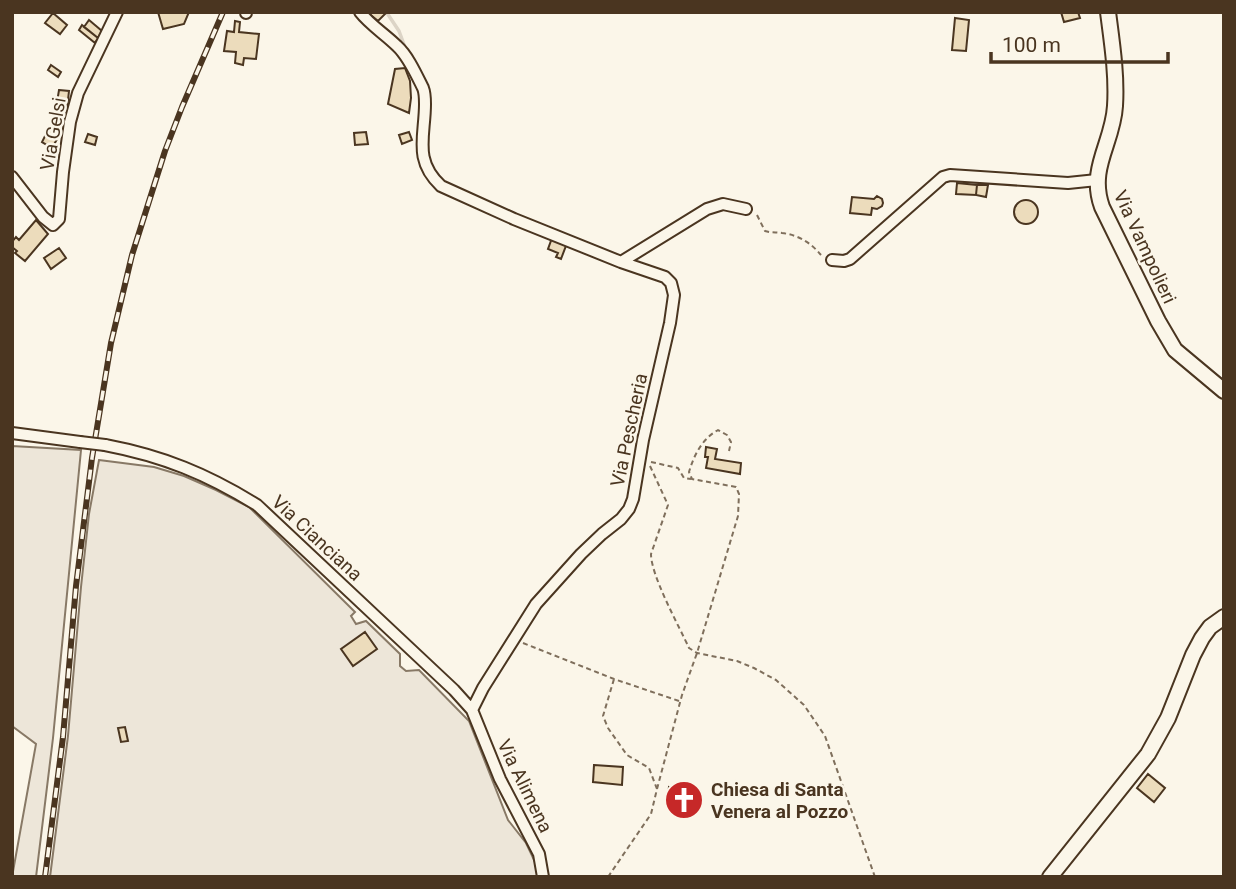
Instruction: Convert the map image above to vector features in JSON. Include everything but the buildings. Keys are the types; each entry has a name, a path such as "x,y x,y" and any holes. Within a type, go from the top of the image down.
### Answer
{"street":[{"name":"Via Gelsi","path":"12,177 43,217 52,225 59,219 63,172 78,93 117,12"},
{"name":"Via Pescheria","path":"360,12 403,53 425,91 422,147 426,168 441,186 514,219 665,277 671,282 674,295 629,509 582,554 536,604 472,710"},
{"name":"Via Vampolieri","path":"1108,12 1115,75 1115,110 1097,180 1098,195 1158,321 1175,350 1224,391"},
{"path":"832,260 850,259 943,177 950,175 1068,183 1097,180"},
{"path":"621,262 707,209 723,204 746,209"},
{"name":"Via Cianciana","path":"12,433 80,442 152,456 185,467 230,488 257,505 472,710"},
{"path":"1050,877 1147,754 1168,718 1202,638 1210,627 1224,617"},
{"name":"Via Alimena","path":"472,710 500,779 539,854 543,877"}],"path":[{"path":"746,209 757,214 765,232 779,232 803,239 813,245 822,256 832,260"},
{"path":"692,479 689,472 694,457 709,435 718,430 727,435 731,442 729,451"},
{"path":"608,877 651,814 680,702 697,653 736,524 739,494 736,487 684,478 678,468 648,462 668,505 651,554 651,562 689,648 697,653 737,661 754,668 776,680 804,705 825,736 875,877"},
{"path":"513,641 680,702"},
{"path":"614,679 603,716 608,729 627,755 649,768 657,789"}],"shaded area":[{"path":"12,446 81,450 53,738 36,877 12,877 36,744 12,726"},
{"path":"99,460 154,467 184,476 249,507 355,612 351,616 356,624 366,621 400,654 400,666 406,671 419,670 469,721 508,820 526,843 536,864 538,877 50,877 68,736 89,514"}],"waterway":[{"path":"387,13 399,31 406,50"}],"railway":[{"path":"45,877 63,737 76,586 92,458 111,343 132,255 165,151 223,12"}],"place":[{"name":"Chiesa di Santa Venera al Pozzo","path":"684,800"}]}
